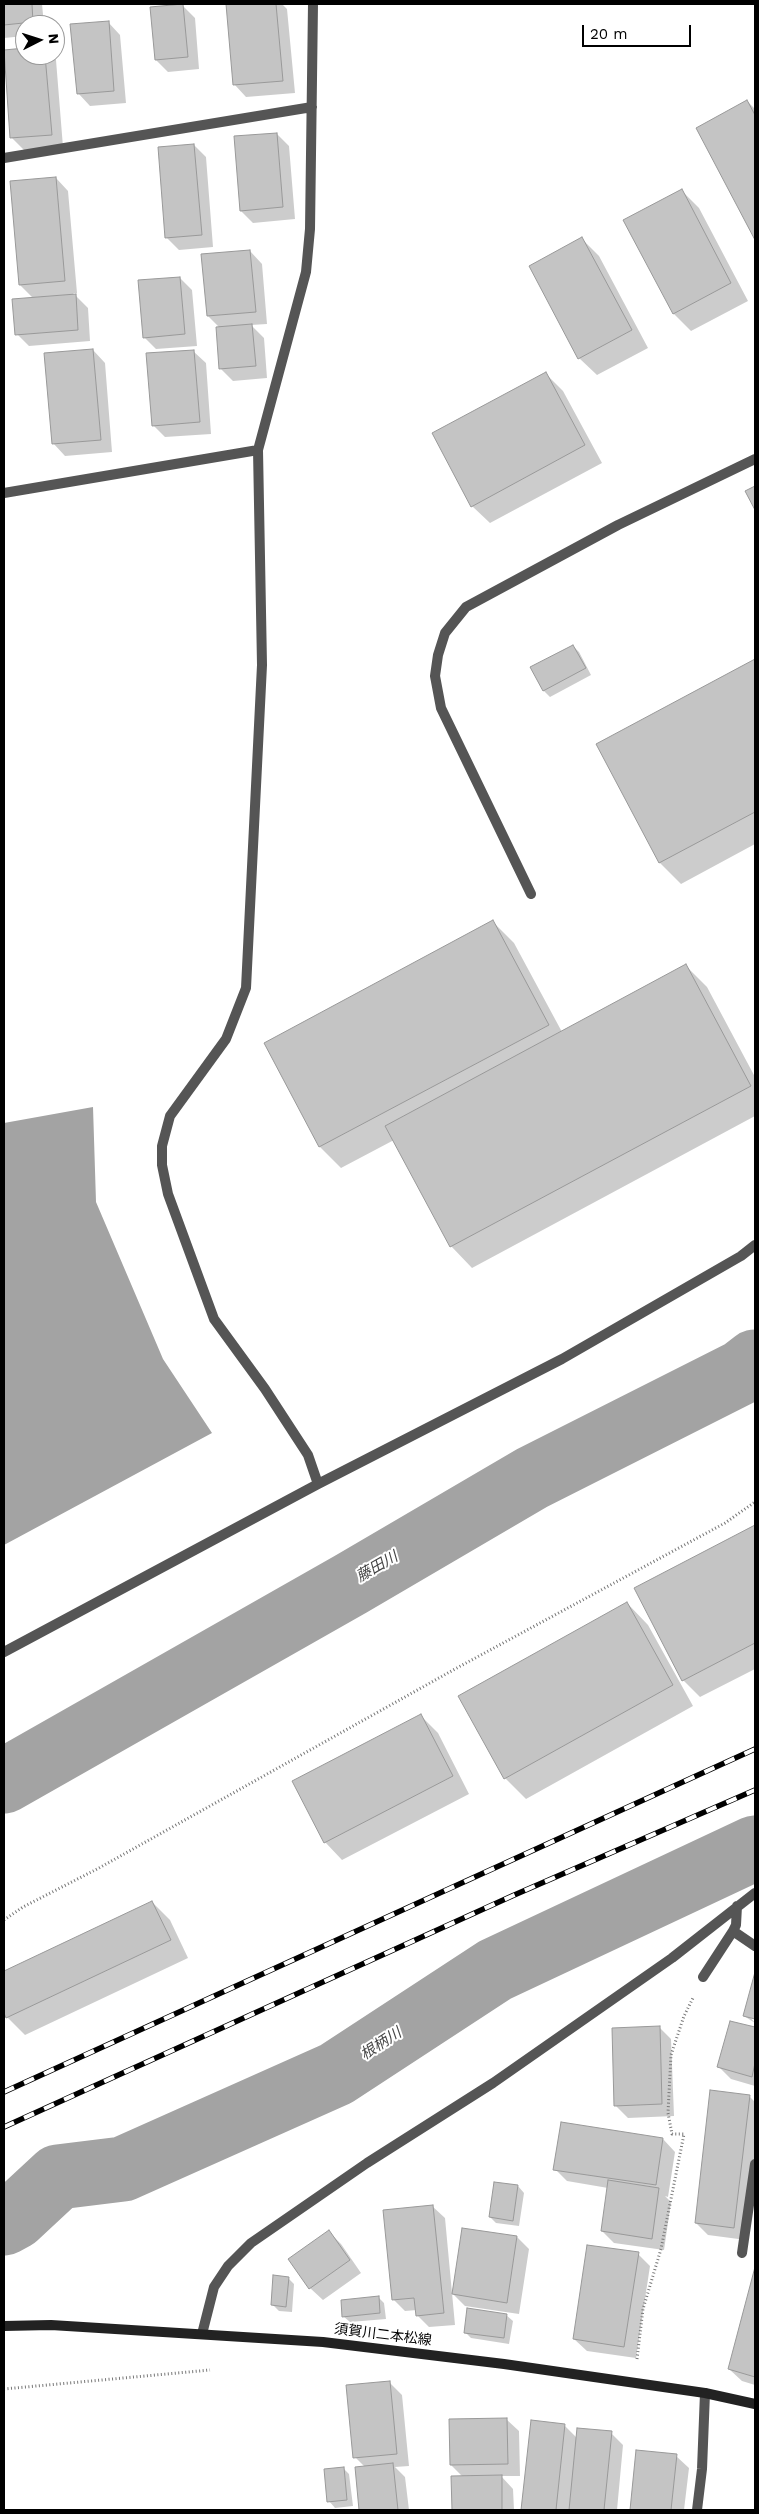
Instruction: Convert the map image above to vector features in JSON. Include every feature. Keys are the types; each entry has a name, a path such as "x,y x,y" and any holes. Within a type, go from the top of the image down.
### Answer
{"main road":[{"name":"須賀川二本松線","path":"4,2326 51,2325 322,2342 504,2364 705,2393 755,2404"}],"street":[{"path":"313,4 310,229 306,272 258,450 261,500 262,664 246,988 226,1040 170,1116 163,1138 162,1165 168,1194 214,1319 265,1389 308,1455 318,1484"},
{"path":"4,158 312,107"},
{"path":"4,494 258,450"},
{"path":"531,894 441,708 435,676 438,655 445,633 466,607 618,525 755,459"},
{"path":"4,1652 318,1484 562,1359 741,1256 755,1245"},
{"path":"202,2334 214,2287 228,2266 251,2243 367,2163 494,2083 672,1958 755,1893"},
{"path":"703,1977 736,1925 737,1906"},
{"path":"733,1930 755,1946"},
{"path":"742,2253 755,2164"},
{"path":"697,2510 702,2469 705,2393"}],"path":[{"path":"4,1920 23,1907 99,1868 464,1664 725,1524 755,1502"},
{"path":"635,2383 643,2309 661,2248 684,2134 672,2134 668,2113 671,2055 684,2016 703,1977"},
{"path":"4,2388 210,2370"}],"shaded area":[{"path":"93,1107 96,1202 163,1359 212,1433 4,1545 4,1123"}],"building":[{"path":"4,4 32,4 33,15 15,15 15,24 4,25"},
{"path":"183,4 188,57 155,60 150,7"},
{"path":"226,4 276,4 283,81 233,85"},
{"path":"109,21 114,91 77,94 70,24"},
{"path":"15,49 15,65 46,65 52,135 10,138 4,50"},
{"path":"747,100 755,115 755,240 696,128"},
{"path":"277,133 283,207 240,211 234,136"},
{"path":"194,144 202,235 165,238 158,147"},
{"path":"56,177 65,281 19,285 10,181"},
{"path":"682,189 731,283 673,314 623,220"},
{"path":"582,237 632,330 578,359 529,266"},
{"path":"250,250 256,312 207,316 201,254"},
{"path":"180,277 185,334 143,338 138,280"},
{"path":"76,294 78,330 15,335 12,299"},
{"path":"252,324 256,366 219,369 216,327"},
{"path":"93,349 101,440 52,444 44,353"},
{"path":"194,350 200,422 152,426 146,353"},
{"path":"546,372 585,445 471,507 432,433"},
{"path":"755,486 755,510 745,491"},
{"path":"573,645 586,668 543,691 530,667"},
{"path":"755,659 755,812 659,863 596,744"},
{"path":"493,920 549,1025 319,1147 264,1043"},
{"path":"686,964 751,1086 450,1247 385,1126"},
{"path":"755,1525 755,1643 682,1681 634,1588"},
{"path":"627,1602 673,1685 504,1779 458,1696"},
{"path":"421,1714 453,1776 324,1843 292,1781"},
{"path":"152,1901 171,1940 6,2018 4,2013 4,1971"},
{"path":"755,1972 755,2019 743,2016"},
{"path":"730,2021 755,2027 755,2063 752,2077 717,2067"},
{"path":"660,2026 662,2104 614,2106 612,2028"},
{"path":"710,2090 750,2095 734,2228 695,2223"},
{"path":"561,2122 663,2138 656,2185 553,2170"},
{"path":"608,2180 659,2188 652,2239 601,2231"},
{"path":"494,2182 518,2185 513,2221 489,2217"},
{"path":"433,2205 444,2313 416,2316 414,2298 392,2300 383,2210"},
{"path":"462,2228 517,2236 507,2303 452,2294"},
{"path":"329,2230 350,2260 309,2289 288,2259"},
{"path":"587,2245 639,2252 624,2347 573,2339"},
{"path":"755,2267 755,2377 728,2369"},
{"path":"273,2275 289,2277 286,2307 271,2305"},
{"path":"379,2296 380,2313 342,2317 341,2300"},
{"path":"467,2308 507,2314 504,2338 464,2333"},
{"path":"390,2381 397,2454 353,2458 346,2385"},
{"path":"507,2418 508,2464 450,2465 449,2419"},
{"path":"531,2420 565,2424 556,2510 521,2510"},
{"path":"577,2428 612,2431 604,2510 569,2510"},
{"path":"636,2450 677,2454 671,2510 630,2510"},
{"path":"393,2463 398,2510 359,2510 355,2467"},
{"path":"344,2467 347,2500 327,2502 324,2469"},
{"path":"502,2475 502,2510 452,2510 451,2476"}],"waterway":[{"name":"藤田川","path":"4,1781 351,1584 532,1478 742,1372 755,1362"},
{"name":"根柄川","path":"4,2223 15,2217 58,2177 123,2169 336,2074 495,1970 755,1848"}],"railway":[{"path":"4,2092 755,1749"},
{"path":"4,2127 512,1896 755,1790"}]}
